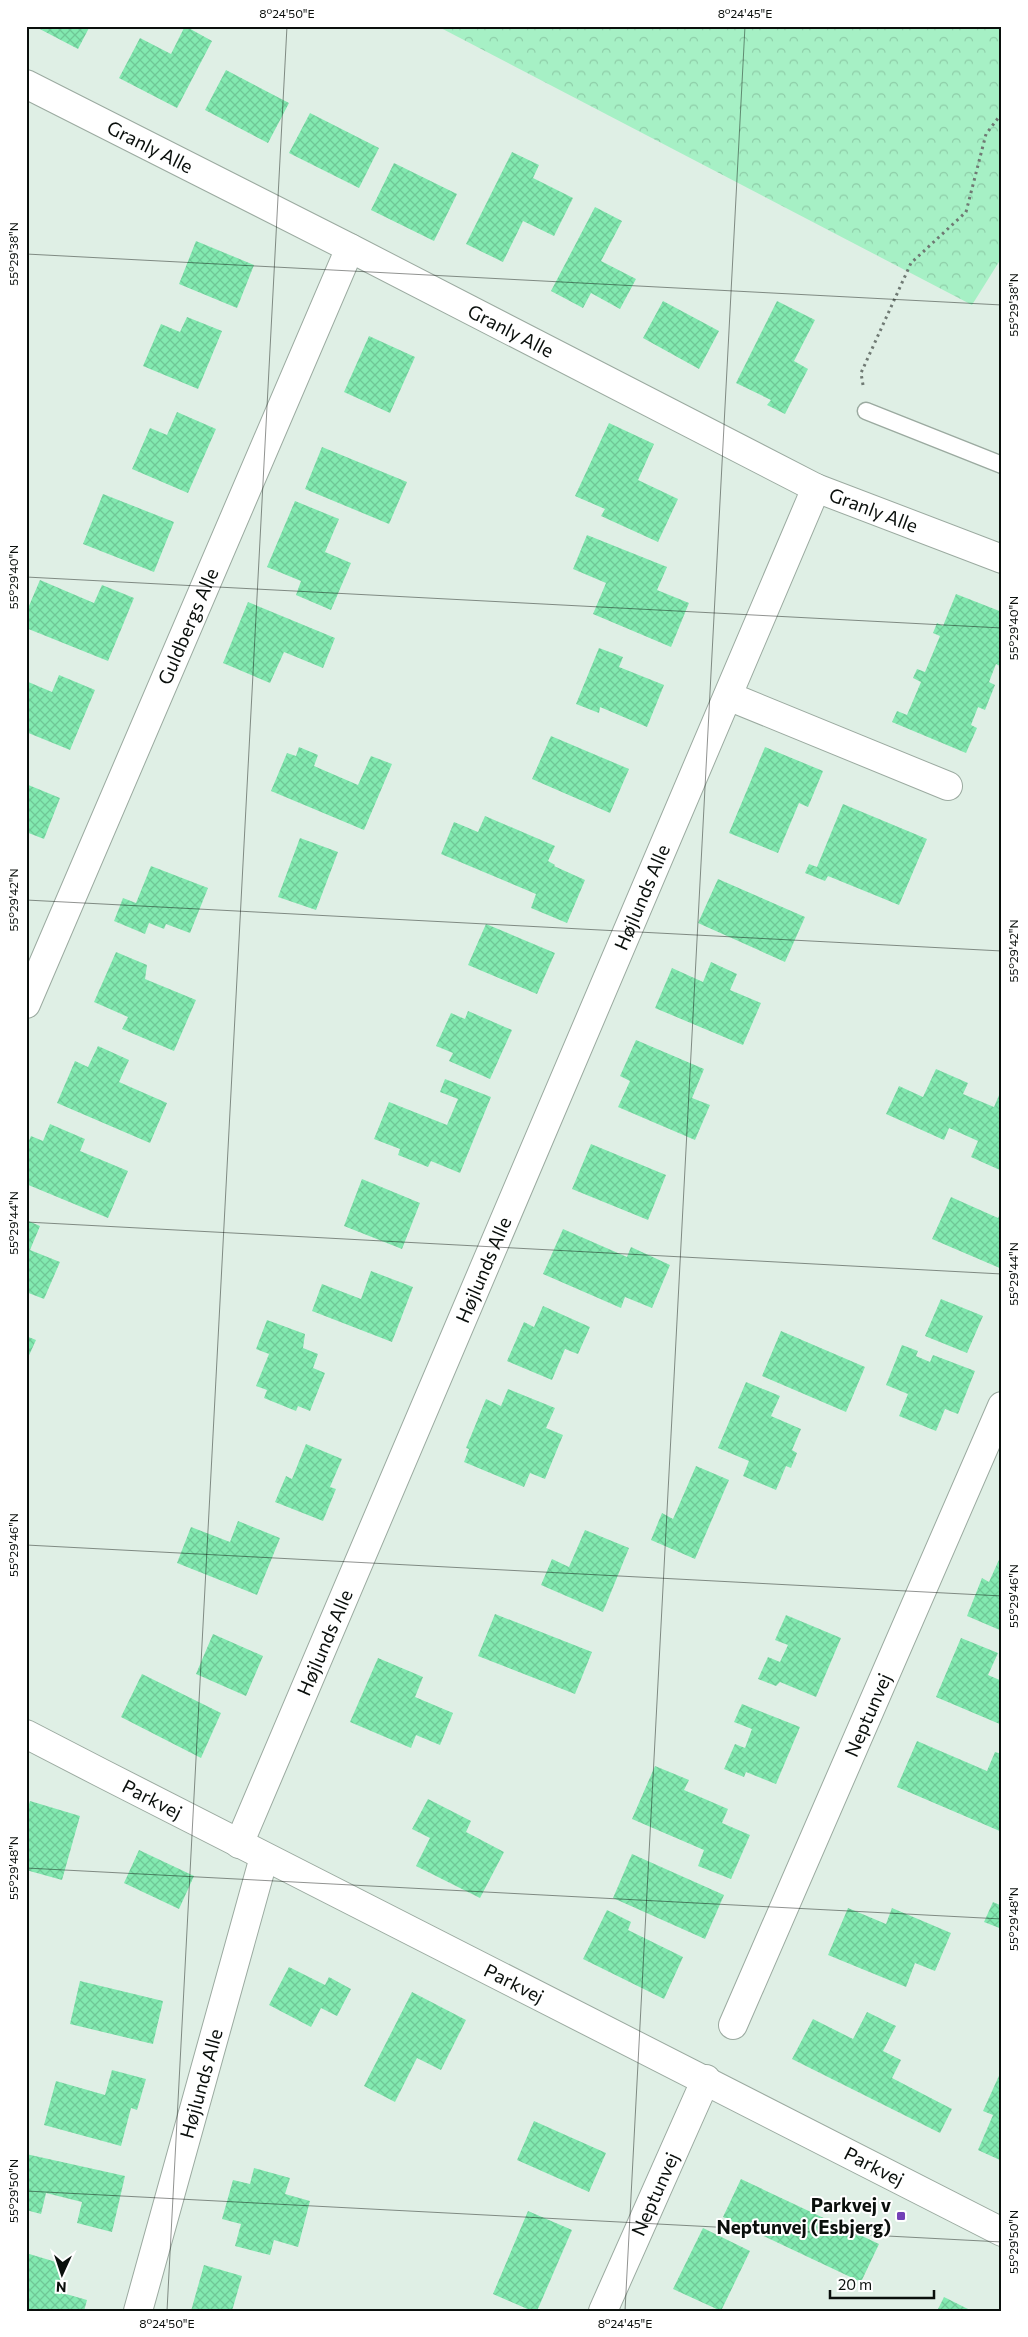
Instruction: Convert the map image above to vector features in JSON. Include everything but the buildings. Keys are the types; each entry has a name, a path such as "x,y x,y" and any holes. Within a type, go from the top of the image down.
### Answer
{"street":[{"name":"Granly Alle","path":"26,84 350,248 816,488 1002,559"},
{"name":"Guldbergs Alle","path":"26,1004 350,248"},
{"name":"Højlunds Alle","path":"239,1844 816,488"},
{"path":"728,696 948,786"},
{"name":"Neptunvej","path":"733,2025 1002,1406"},
{"name":"Parkvej","path":"26,1734 264,1857 706,2079 1002,2232"},
{"name":"Højlunds Alle","path":"138,2311 264,1857"},
{"name":"Neptunvej","path":"603,2311 706,2079"}],"lane":[{"path":"866,410 1002,464"}],"path":[{"path":"866,410 861,372 911,263 966,212 986,134 1002,113"}],"green space":[{"path":"437,26 1002,26 1002,257 972,305"}],"place":[{"name":"Parkvej v Neptunvej (Esbjerg)","path":"901,2216"}]}
